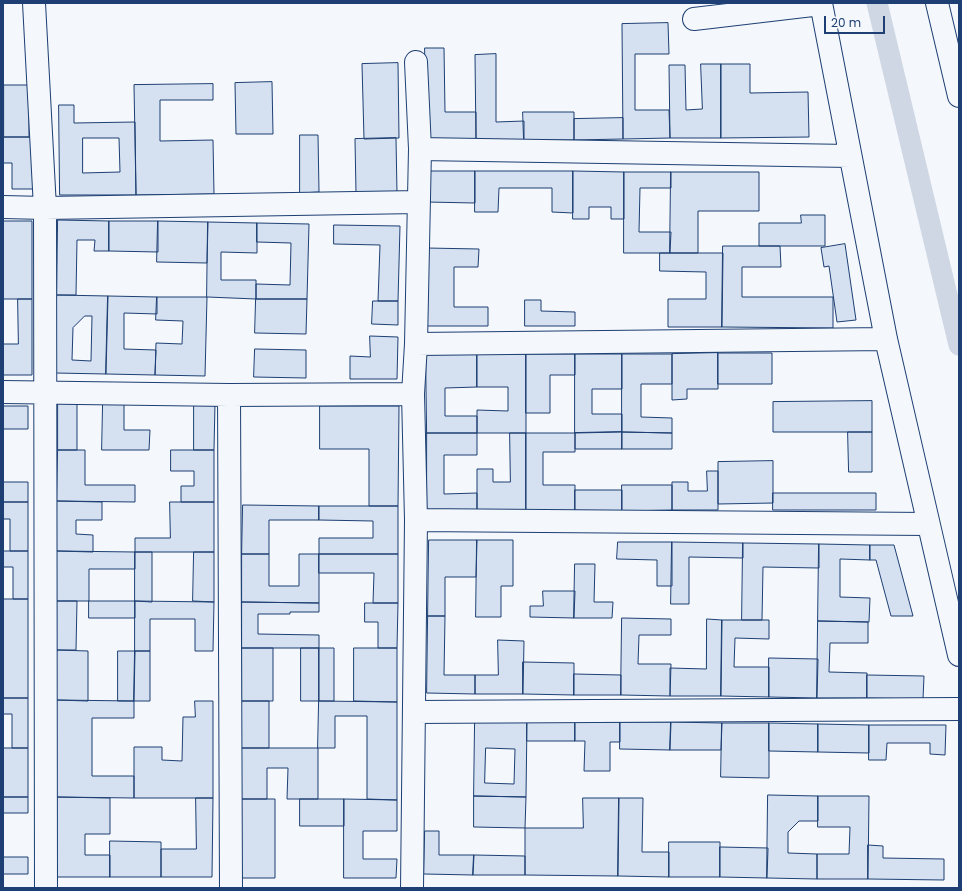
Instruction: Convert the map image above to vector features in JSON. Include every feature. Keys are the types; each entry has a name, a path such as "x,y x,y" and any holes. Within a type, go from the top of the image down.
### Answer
{"street":[{"path":"34,3 45,208 46,888"},
{"path":"937,3 955,58 959,96"},
{"path":"694,19 821,4 886,339 959,655"},
{"path":"412,888 416,520 414,394 420,149 416,62"},
{"path":"420,149 850,156"},
{"path":"3,207 45,208 418,202"},
{"path":"416,344 886,339"},
{"path":"3,392 229,395 414,394"},
{"path":"229,395 232,888"},
{"path":"416,520 928,524"},
{"path":"414,712 959,709"}],"building":[{"path":"668,23 669,54 635,54 635,110 669,110 670,138 623,139 622,24"},
{"path":"425,48 444,48 445,112 476,112 476,141 426,141"},
{"path":"496,54 496,122 524,121 524,140 476,141 475,55"},
{"path":"398,63 399,138 364,139 362,64"},
{"path":"701,64 721,64 721,138 670,138 669,65 685,65 686,110 702,109"},
{"path":"721,64 750,64 750,93 808,92 809,137 721,138"},
{"path":"272,82 273,134 236,134 235,83"},
{"path":"213,84 213,100 160,100 160,141 213,140 214,194 136,195 134,85"},
{"path":"4,85 29,85 29,137 4,137"},
{"path":"59,105 74,105 74,123 135,122 136,195 60,195","holes":["83,138 119,138 120,172 83,173"]},
{"path":"523,112 574,112 574,140 524,140"},
{"path":"623,118 623,139 574,140 574,119"},
{"path":"300,135 318,135 319,192 300,193"},
{"path":"3,137 34,137 34,189 12,189 12,163 3,163"},
{"path":"396,138 397,193 356,193 355,139"},
{"path":"426,171 475,171 475,203 426,202"},
{"path":"475,171 573,171 573,213 552,212 552,188 499,188 498,212 475,212"},
{"path":"573,171 624,172 624,219 611,219 611,207 589,207 589,219 573,219"},
{"path":"624,172 671,172 671,188 640,188 639,232 671,232 670,253 624,253"},
{"path":"671,172 759,172 759,211 698,211 698,253 670,253"},
{"path":"801,215 825,215 825,246 759,246 759,223 801,223"},
{"path":"58,220 109,221 109,251 94,251 95,240 77,240 76,295 57,295"},
{"path":"3,221 32,221 32,299 3,299"},
{"path":"109,221 158,221 158,252 109,251"},
{"path":"158,221 208,222 207,263 157,262"},
{"path":"208,222 257,223 257,253 221,252 221,280 256,280 256,299 207,297"},
{"path":"257,223 309,224 307,299 256,299 256,284 290,285 291,243 257,242"},
{"path":"334,225 400,226 398,301 378,301 380,245 334,244"},
{"path":"845,244 856,320 837,322 829,266 824,267 821,248"},
{"path":"723,246 780,246 781,267 742,267 742,297 833,297 833,328 722,327"},
{"path":"426,248 479,249 478,267 454,267 454,307 488,307 488,326 425,326"},
{"path":"660,253 723,253 722,327 668,327 668,299 706,299 706,272 660,271"},
{"path":"57,295 108,296 106,374 55,373","holes":["85,316 92,316 91,361 72,360 73,328"]},
{"path":"108,296 157,297 157,314 124,313 124,349 156,350 155,375 106,374"},
{"path":"157,297 207,297 205,376 155,375 156,343 182,344 183,321 156,320"},
{"path":"18,299 32,299 32,375 3,375 3,344 18,344"},
{"path":"256,299 307,299 306,334 255,333"},
{"path":"525,300 541,300 541,311 575,312 575,326 525,326"},
{"path":"373,301 398,301 398,325 372,324"},
{"path":"370,336 398,337 397,379 350,379 350,356 370,357"},
{"path":"255,349 306,350 306,378 254,377"},
{"path":"718,353 718,389 687,389 687,399 672,400 672,354"},
{"path":"718,353 772,353 772,384 718,384"},
{"path":"426,354 477,354 477,387 445,388 445,416 477,416 477,433 427,433"},
{"path":"477,354 526,354 526,433 477,433 477,410 508,411 508,387 477,387"},
{"path":"526,354 575,354 575,375 550,375 550,413 526,413"},
{"path":"575,354 622,354 622,389 592,389 592,414 622,414 622,432 575,433"},
{"path":"622,354 672,354 672,384 641,384 641,417 672,418 672,433 622,432"},
{"path":"872,401 872,432 773,432 773,402"},
{"path":"58,403 77,403 77,450 58,450"},
{"path":"103,403 124,403 124,430 150,430 149,450 102,450"},
{"path":"194,403 215,403 214,450 194,450"},
{"path":"3,406 28,406 28,429 3,429"},
{"path":"320,406 399,406 398,506 369,506 369,449 320,449"},
{"path":"622,432 672,433 672,449 622,449"},
{"path":"622,432 622,449 575,449 575,433"},
{"path":"848,432 872,432 872,472 849,472"},
{"path":"427,433 477,433 477,455 444,455 444,494 477,493 477,511 427,511"},
{"path":"510,433 526,433 526,511 477,511 477,469 493,469 493,482 510,482"},
{"path":"526,433 575,433 575,452 543,452 543,485 575,485 575,511 526,511"},
{"path":"58,450 85,450 85,485 135,485 135,502 57,501"},
{"path":"171,450 214,450 214,502 181,502 181,486 194,486 194,471 171,471"},
{"path":"773,461 773,503 718,504 718,462"},
{"path":"707,471 718,471 718,510 672,510 672,482 688,482 688,491 707,491"},
{"path":"3,482 28,482 28,502 3,502"},
{"path":"622,485 672,485 672,510 622,511"},
{"path":"575,490 622,490 622,511 575,511"},
{"path":"773,493 876,493 876,510 773,510"},
{"path":"57,501 102,502 102,520 76,520 76,534 93,535 93,552 57,551"},
{"path":"3,502 28,502 28,551 10,551 10,519 3,519"},
{"path":"170,502 214,502 214,552 135,552 135,538 170,538"},
{"path":"243,505 319,506 319,520 269,520 269,554 242,554"},
{"path":"319,506 398,506 398,554 319,554 319,538 373,538 373,521 319,520"},
{"path":"429,540 477,540 476,577 445,577 445,616 428,616"},
{"path":"477,540 513,540 513,586 501,586 501,617 476,617"},
{"path":"618,542 672,542 672,586 657,586 657,560 617,559"},
{"path":"672,542 743,543 743,558 689,557 689,604 671,604"},
{"path":"743,543 819,544 819,568 763,567 762,620 742,620"},
{"path":"819,544 870,545 870,560 840,559 840,597 870,598 869,622 818,621"},
{"path":"870,545 894,545 913,616 891,616 876,560 870,560"},
{"path":"3,551 28,551 28,599 13,599 13,567 3,567"},
{"path":"57,551 135,552 135,569 89,569 89,601 57,601"},
{"path":"135,552 152,552 152,602 135,601"},
{"path":"194,552 214,552 214,602 193,601"},
{"path":"242,554 269,554 269,586 299,586 299,554 319,554 319,603 242,602"},
{"path":"319,554 398,554 398,603 373,603 374,573 319,573"},
{"path":"575,564 595,564 594,602 613,602 612,618 574,618"},
{"path":"543,591 575,591 574,618 530,617 530,606 543,606"},
{"path":"3,599 28,599 28,698 3,698"},
{"path":"57,601 77,601 76,650 57,650"},
{"path":"89,601 135,601 135,618 89,618"},
{"path":"135,601 214,602 213,651 195,651 195,619 150,619 150,651 135,651"},
{"path":"242,602 319,603 319,612 258,614 258,634 319,635 319,648 242,648"},
{"path":"365,603 398,603 397,648 378,648 378,622 365,622"},
{"path":"428,616 445,616 444,675 475,675 475,694 427,693"},
{"path":"622,618 671,619 671,635 639,635 638,664 671,664 670,696 621,695"},
{"path":"707,619 722,620 721,696 670,696 670,668 706,669"},
{"path":"722,620 769,620 769,639 735,638 734,667 769,667 769,697 721,696"},
{"path":"818,621 868,622 868,643 830,643 829,672 867,673 867,698 817,698"},
{"path":"498,640 524,641 523,694 475,694 475,675 498,675"},
{"path":"242,648 273,648 273,701 242,701"},
{"path":"301,648 319,648 319,701 301,701"},
{"path":"319,648 334,648 334,701 319,701"},
{"path":"354,648 397,648 397,702 354,701"},
{"path":"57,650 88,651 88,701 56,700"},
{"path":"118,651 135,651 134,701 118,701"},
{"path":"135,651 150,651 150,701 134,701"},
{"path":"769,658 818,659 817,698 769,697"},
{"path":"523,662 574,663 574,695 523,694"},
{"path":"574,674 621,675 621,695 574,695"},
{"path":"867,675 924,676 923,699 867,698"},
{"path":"3,698 28,698 28,748 12,748 12,714 3,714"},
{"path":"56,700 134,701 134,718 92,718 92,776 134,776 134,798 56,797"},
{"path":"195,701 213,701 213,798 134,798 134,747 162,747 162,760 182,761 183,717 195,717"},
{"path":"242,701 269,701 269,748 241,748"},
{"path":"319,701 397,702 397,800 367,799 367,716 335,716 335,748 318,748"},
{"path":"475,720 527,720 526,797 474,796","holes":["486,748 515,749 514,784 485,783"]},
{"path":"527,720 575,721 575,741 527,741"},
{"path":"575,721 620,722 620,742 610,742 610,771 584,771 585,741 575,741"},
{"path":"620,722 671,722 670,750 620,749"},
{"path":"671,722 722,723 721,750 670,750"},
{"path":"722,723 769,723 769,778 721,777"},
{"path":"769,723 818,724 818,752 769,751"},
{"path":"818,724 869,725 869,753 818,752"},
{"path":"869,725 946,725 945,755 930,754 930,743 887,743 886,760 869,760"},
{"path":"3,748 28,748 28,797 3,797"},
{"path":"241,748 318,748 318,799 287,799 288,768 267,768 267,799 241,799"},
{"path":"768,795 818,796 818,821 799,821 788,832 788,853 817,854 817,879 767,878"},
{"path":"474,796 526,797 525,828 474,827"},
{"path":"818,796 869,796 868,879 817,879 817,854 849,854 850,827 818,827"},
{"path":"3,797 28,797 28,813 3,813"},
{"path":"56,797 110,798 110,834 85,834 85,855 110,855 110,877 55,877"},
{"path":"196,798 213,798 212,877 161,877 161,849 196,849"},
{"path":"583,798 619,798 618,876 525,875 525,828 583,828"},
{"path":"619,798 643,798 642,852 669,852 669,877 618,876"},
{"path":"241,799 275,799 275,878 241,878"},
{"path":"300,799 344,799 344,826 300,826"},
{"path":"344,799 397,800 397,831 363,831 363,859 397,859 396,878 344,878"},
{"path":"425,831 439,831 439,855 474,855 473,875 424,874"},
{"path":"110,841 161,842 161,877 110,877"},
{"path":"669,842 720,842 720,877 669,877"},
{"path":"868,845 883,846 883,858 944,859 944,880 868,879"},
{"path":"720,847 768,848 767,878 720,877"},
{"path":"474,855 525,856 525,875 473,875"},
{"path":"3,857 28,857 28,874 3,874"}],"waterway":[{"path":"877,3 959,345"}]}
